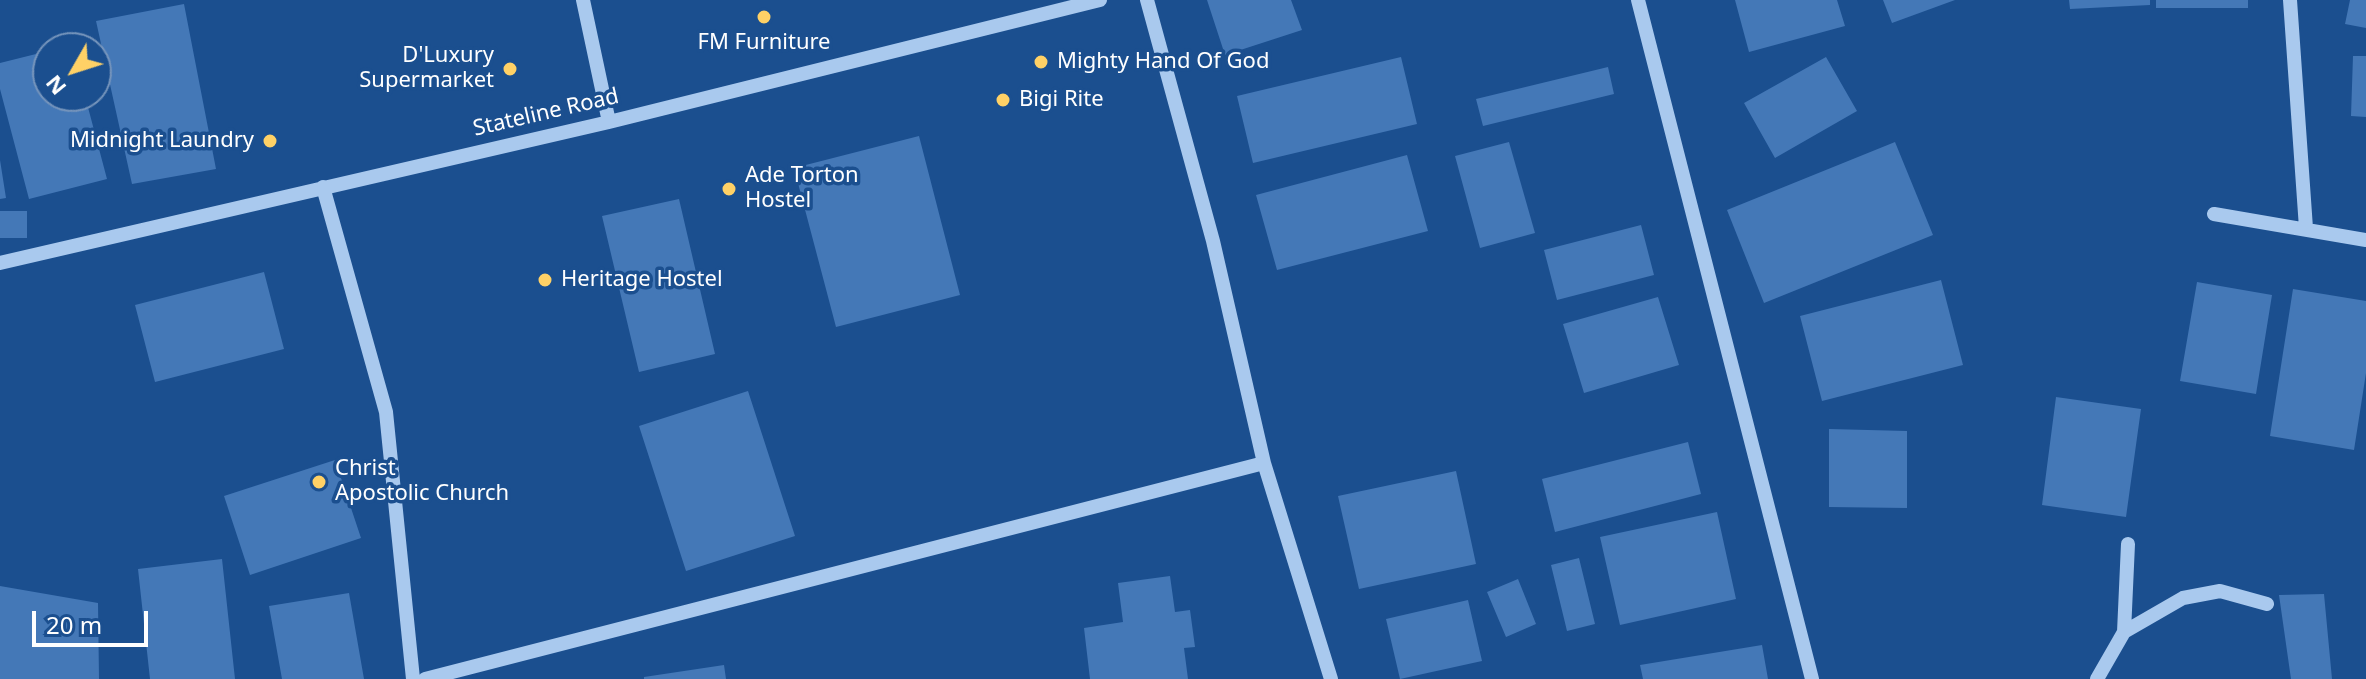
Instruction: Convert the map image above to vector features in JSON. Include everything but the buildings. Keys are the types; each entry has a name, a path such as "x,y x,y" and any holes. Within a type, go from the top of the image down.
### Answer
{"street":[{"path":"583,0 609,122"},
{"name":"Stateline Road","path":"0,263 609,122 1100,0"},
{"path":"1147,0 1213,241 1264,463 1331,679"},
{"path":"1638,0 1812,679"},
{"path":"2290,0 2306,228"},
{"path":"323,187 386,412 413,679"},
{"path":"2214,214 2366,240"},
{"path":"425,679 1264,463"},
{"path":"2097,679 2124,632 2128,544"},
{"path":"2124,632 2183,598 2220,591 2267,604"}],"place":[{"name":"FM Furniture","path":"764,17"},
{"name":"Mighty Hand Of God","path":"1041,62"},
{"name":"D'Luxury Supermarket","path":"510,69"},
{"name":"Bigi Rite","path":"1003,100"},
{"name":"Midnight Laundry","path":"270,141"},
{"name":"Ade Torton Hostel","path":"729,189"},
{"name":"Heritage Hostel","path":"545,280"},
{"name":"Christ Apostolic Church","path":"319,482"}]}
